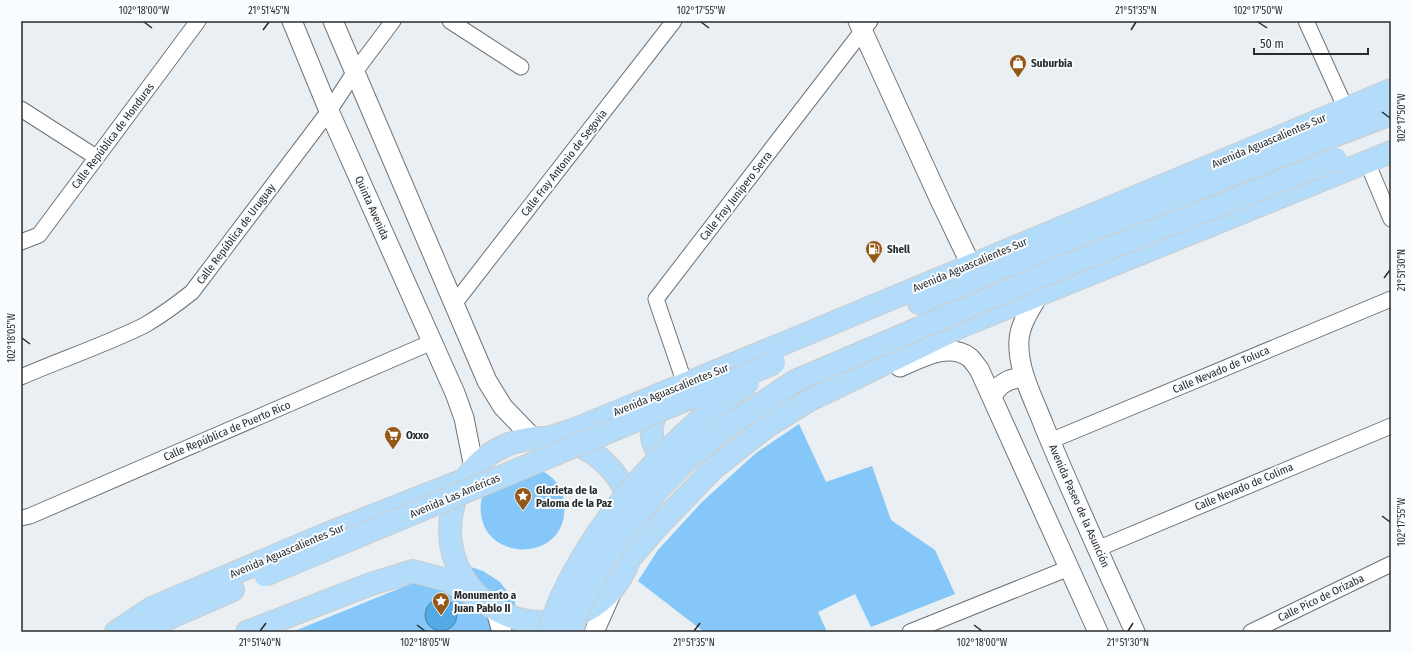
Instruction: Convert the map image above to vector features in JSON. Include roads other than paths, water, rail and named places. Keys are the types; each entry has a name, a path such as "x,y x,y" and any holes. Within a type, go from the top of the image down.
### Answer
{"main road":[{"name":"Avenida Aguascalientes Sur","path":"475,595 460,575 451,552 449,527 453,502 469,474 486,456 501,447 517,441 540,438 572,430 1391,90"},
{"name":"Avenida Aguascalientes Sur","path":"549,632 561,599 581,560 618,506 661,456 710,412 774,363 1232,175 1391,114"},
{"path":"571,632 580,606 600,570 622,536 656,492 683,464 724,428 795,381 1076,261 1391,136"},
{"path":"630,558 661,522 714,468 766,427 808,401 848,383 962,326 1391,152"},
{"name":"Avenida Las Américas","path":"138,632 266,576 774,363"},
{"path":"685,384 658,410 651,429 651,438 656,450 664,460 672,465 691,472 714,468"},
{"name":"Avenida Aguascalientes Sur","path":"247,632 371,584 413,571 447,580 475,595 496,611 520,621 546,623 572,618 595,606 614,587 630,558 634,537 633,516 628,496 618,478 604,462 587,450 568,441 540,438"},
{"name":"Avenida Aguascalientes Sur","path":"116,632 152,608 469,474"}],"street":[{"name":"Quinta Avenida","path":"292,21 329,111 455,393 464,418 469,474"},
{"path":"333,21 354,74 486,381 503,407 540,438"},
{"name":"Calle República de Uruguay","path":"21,377 95,347 145,324 168,311 192,292 329,111 393,21"},
{"path":"450,21 522,67"},
{"name":"Calle Fray Antonio de Segovia","path":"454,304 674,21"},
{"path":"1306,21 1346,109"},
{"name":"Calle República de Honduras","path":"21,242 39,235 191,24"},
{"path":"864,24 939,198 971,265"},
{"name":"Calle Fray Junípero Serra","path":"685,384 656,299 864,24"},
{"path":"21,109 96,157"},
{"path":"1367,162 1391,219"},
{"name":"Avenida Paseo de la Asunción","path":"1038,296 1023,322 1019,340 1020,362 1050,441 1135,632"},
{"name":"Calle Nevado de Toluca","path":"1050,441 1391,299"},
{"name":"Calle República de Puerto Rico","path":"21,518 30,516 432,342"},
{"path":"848,383 863,382 933,353 953,350 969,358 979,369 1098,632"},
{"path":"992,398 996,389 1004,382 1016,378 1025,378"},
{"name":"Calle Nevado de Colima","path":"1097,548 1391,426"},
{"name":"Calle Pico de Orizaba","path":"1251,632 1276,627 1391,564"},
{"path":"910,632 1069,568"},
{"name":"Avenida Aguascalientes Sur","path":"594,632 614,587"},
{"path":"496,611 502,632"}],"place":[{"name":"Suburbia","path":"1018,78"},
{"name":"Shell","path":"874,264"},
{"name":"Oxxo","path":"393,450"},
{"name":"Glorieta de la Paloma de la Paz","path":"523,511"},
{"name":"Monumento a Juan Pablo II","path":"441,616"}]}
